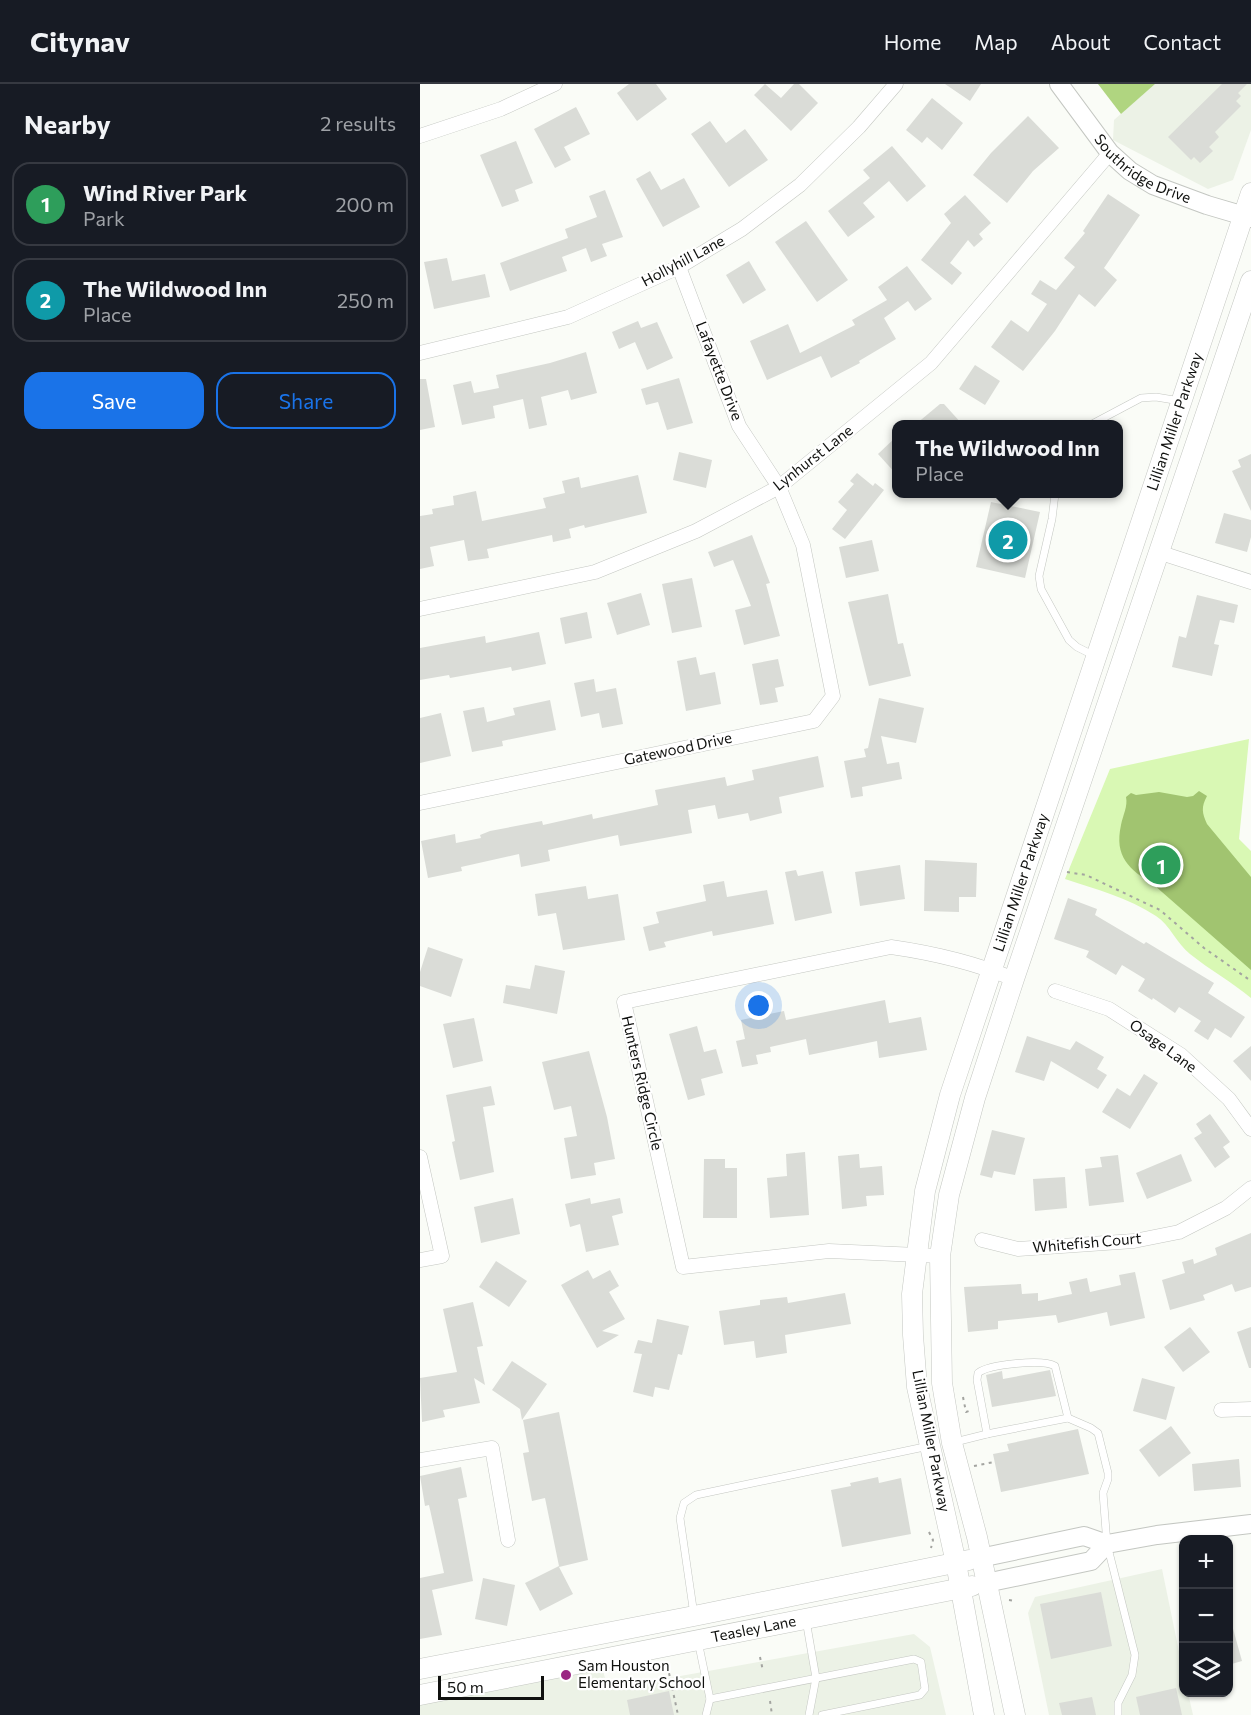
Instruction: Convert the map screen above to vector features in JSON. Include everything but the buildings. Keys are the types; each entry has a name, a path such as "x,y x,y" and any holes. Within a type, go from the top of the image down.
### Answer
{"main road":[{"name":"Lillian Miller Parkway","path":"960,1588 917,1387 912,1294 928,1180 950,1095 991,969 1180,401 1247,216 1251,193"},
{"name":"Lillian Miller Parkway","path":"986,1583 952,1443 942,1383 940,1256 951,1184 975,1098 1014,979 1251,281"},
{"name":"Teasley Lane","path":"420,1669 980,1558"},
{"name":"Teasley Lane","path":"420,1695 986,1583"},
{"path":"986,1583 1015,1715"},
{"path":"960,1588 984,1715"},
{"path":"694,1616 698,1640"},
{"path":"507,1652 528,1674"}],"street":[{"path":"420,136 501,109 555,84"},
{"name":"Hollyhill Lane","path":"420,353 568,317 679,267 742,229 800,185 859,127 896,84"},
{"name":"Southridge Drive","path":"1059,84 1110,153 1130,171 1154,185 1207,205 1247,216"},
{"name":"Lynhurst Lane","path":"420,609 595,572 696,531 778,487 931,363 1110,153"},
{"name":"Lafayette Drive","path":"679,267 739,426 778,487 803,545 815,605"},
{"path":"1158,552 1251,582"},
{"name":"Gatewood Drive","path":"420,803 814,721 833,696 815,605"},
{"name":"Hunters Ridge Circle","path":"940,1256 829,1251 683,1267 624,1002 891,947 927,952 991,969 1014,979"},
{"name":"Osage Lane","path":"1055,991 1109,1009 1181,1055 1229,1100 1251,1129"},
{"path":"420,1157 442,1256 420,1260"},
{"name":"Whitefish Court","path":"982,1240 1018,1249 1134,1241 1179,1232 1226,1208 1251,1188"},
{"path":"1221,1410 1251,1409"},
{"path":"420,1460 492,1448 508,1540"},
{"path":"980,1558 1084,1536 1107,1544 1157,1535 1251,1524"},
{"path":"986,1583 1090,1561 1107,1544"}],"lane":[{"path":"1100,420 1141,398 1156,397 1180,401"},
{"path":"1055,498 1039,576 1041,589 1070,640 1077,647 1096,656"},
{"path":"987,1434 977,1380 978,1373 991,1366 1052,1364 1057,1369 1068,1418"},
{"path":"952,1443 1068,1418 1098,1433 1108,1473 1103,1493 1107,1544 1135,1655 1132,1675 1118,1703 1118,1715"},
{"path":"694,1616 680,1518 684,1503 696,1495 929,1446"},
{"path":"806,1619 816,1678 809,1715"},
{"path":"698,1640 710,1699 706,1715"},
{"path":"710,1699 914,1659 921,1662 925,1689 920,1695 822,1715"}],"path":[{"path":"1064,872 1086,875 1160,910 1204,948 1251,981"},
{"path":"962,1392 966,1412 982,1408"},
{"path":"971,1467 994,1462"},
{"path":"929,1532 933,1540 931,1548"},
{"path":"1009,1600 1016,1601"},
{"path":"760,1657 763,1671"},
{"path":"669,1673 678,1715"},
{"path":"770,1701 772,1715"}],"shaded area":[{"path":"1098,84 1155,84 1121,114"},
{"path":"1155,84 1251,84 1251,130 1233,180 1208,189 1113,140 1114,120"},
{"path":"1249,739 1239,839 1251,851 1251,998 1190,954 1156,916 1123,899 1065,879 1110,769"},
{"path":"1199,791 1207,796 1203,810 1207,824 1251,877 1251,970 1154,885 1137,873 1122,854 1119,836 1126,797 1131,793 1136,795 1159,792 1187,797"},
{"path":"1162,1569 1179,1652 1179,1697 1189,1697 1193,1715 1049,1715 1028,1613 1035,1597"},
{"path":"914,1634 930,1647 946,1715 420,1715 420,1696 600,1660 608,1689"}],"place":[{"name":"The Wildwood Inn","path":"1008,540"},
{"name":"Wind River Park","path":"1161,865"},
{"name":"Sam Houston Elementary School","path":"566,1675"}]}
